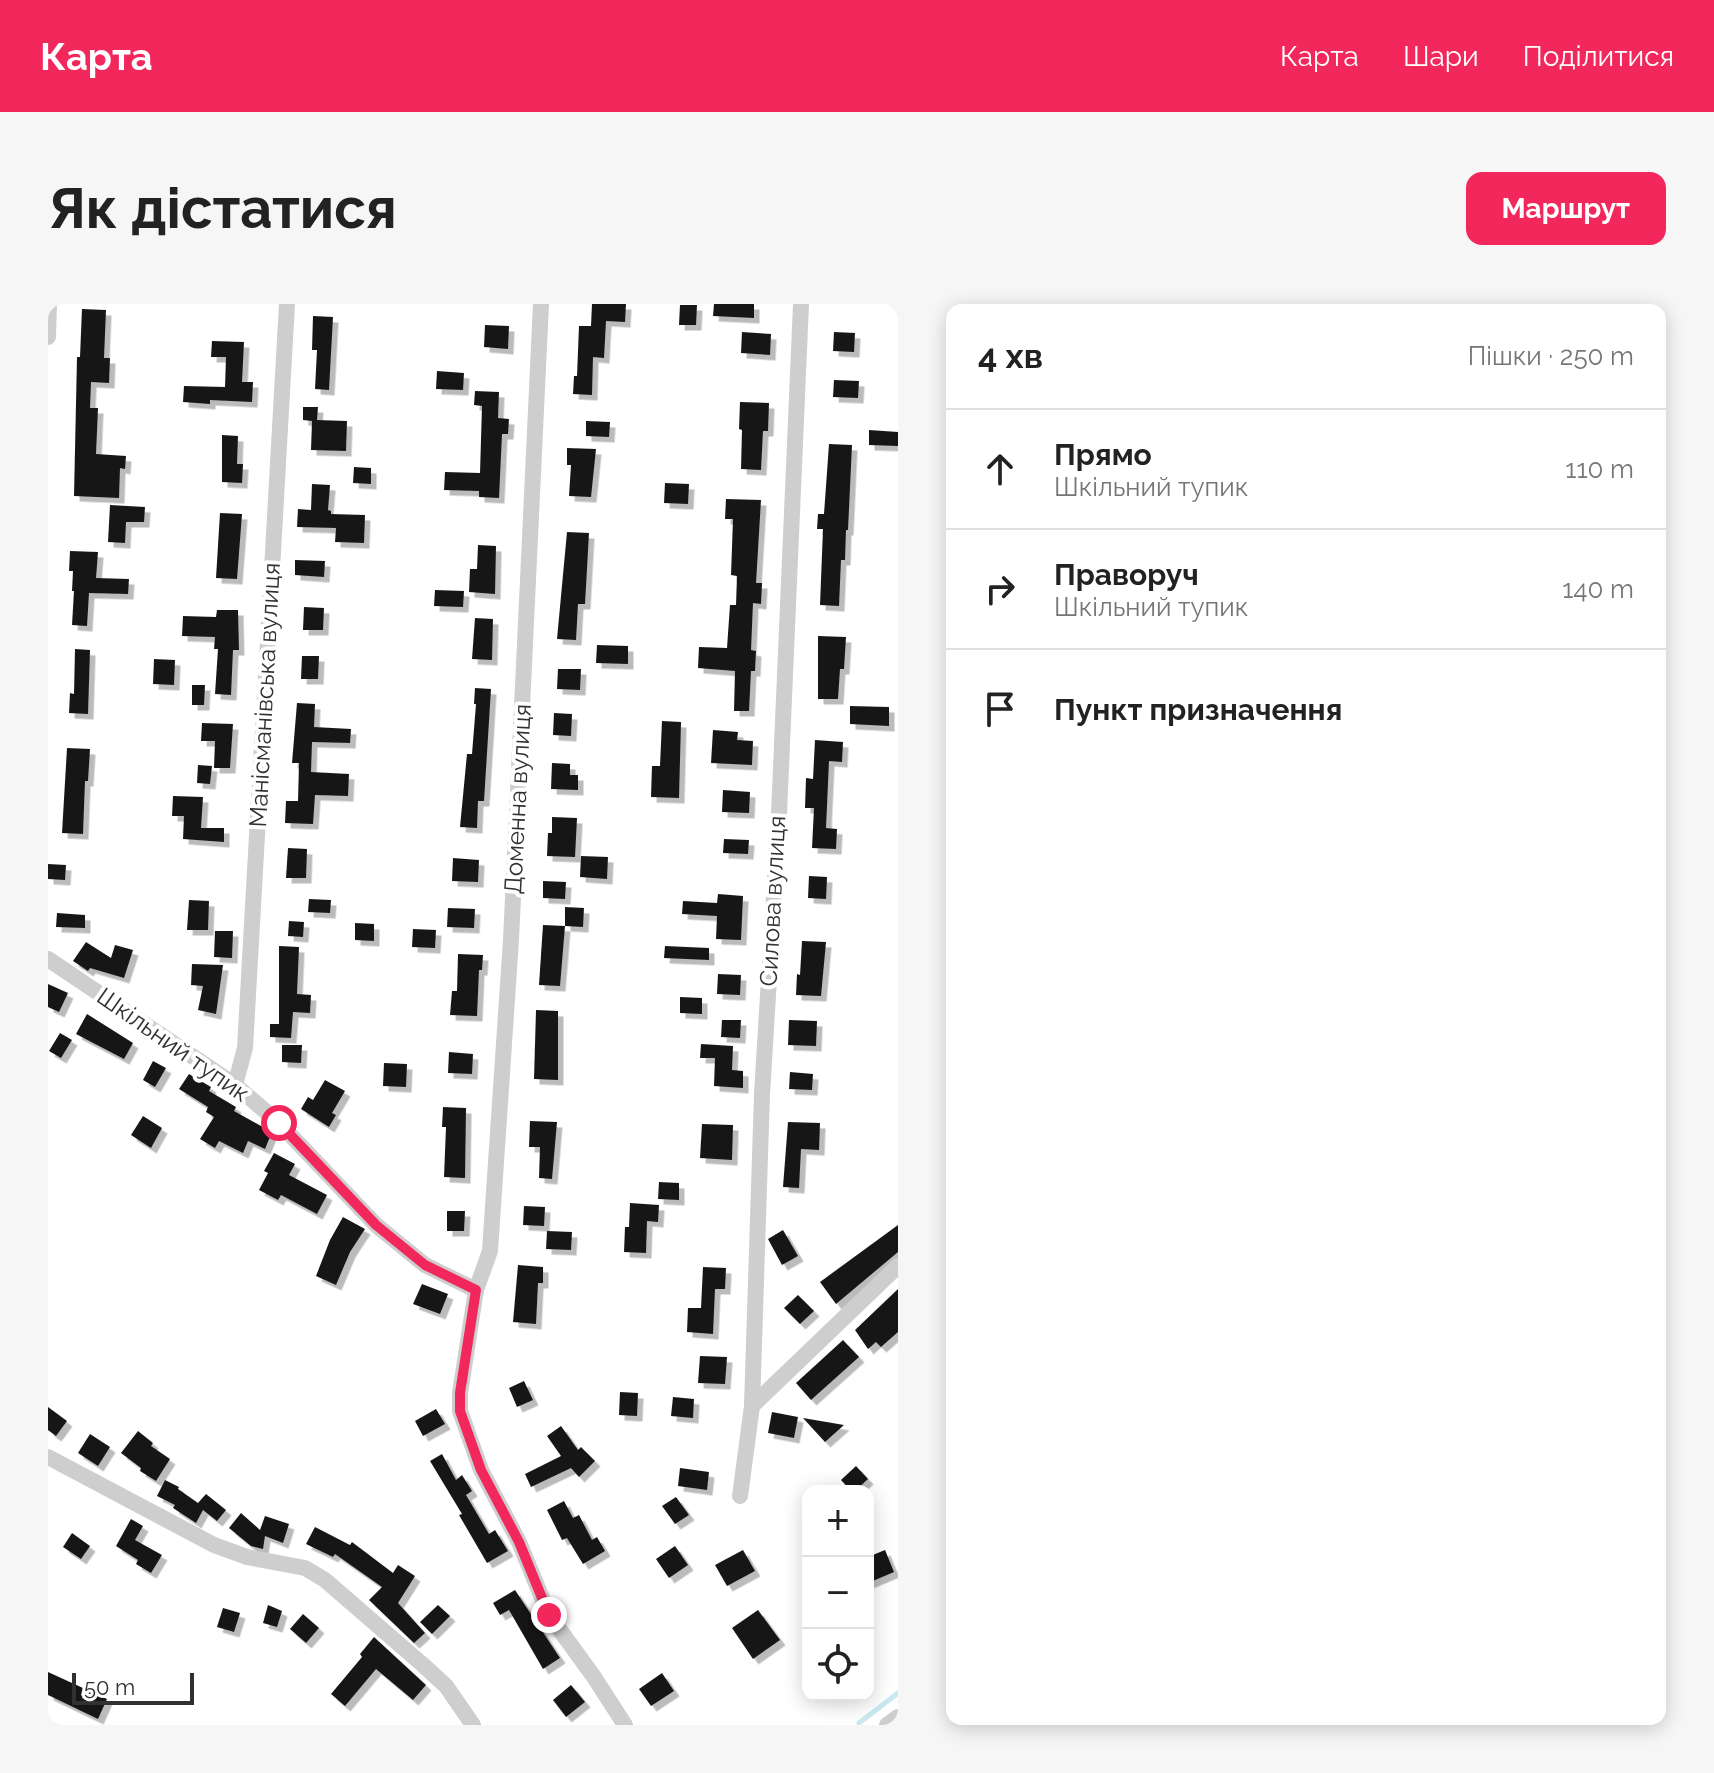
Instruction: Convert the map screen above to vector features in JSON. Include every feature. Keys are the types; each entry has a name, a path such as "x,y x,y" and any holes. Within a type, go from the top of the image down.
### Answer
{"street":[{"path":"48,337 49,304"},
{"name":"Манісманівська вулиця","path":"235,1085 245,1048 287,304"},
{"name":"Доменна вулиця","path":"476,1290 490,1251 511,940 541,304"},
{"name":"Силова вулиця","path":"740,1496 752,1406 762,1094 780,798 801,304"},
{"name":"Шкільний тупик","path":"48,959 235,1085 279,1123 376,1225 425,1265 476,1290"},
{"path":"752,1406 898,1266"},
{"path":"476,1290 460,1393 460,1411 465,1426 481,1470 519,1542 549,1615 625,1725"},
{"path":"48,1457 214,1545 247,1557 305,1568 325,1580 446,1686 473,1725"},
{"path":"887,1725 898,1717"}],"building":[{"path":"592,304 626,304 625,322 606,321 604,358 593,357 592,395 573,394 574,376 577,376 579,326 591,326"},
{"path":"714,304 754,304 754,318 713,316"},
{"path":"680,305 697,305 696,325 679,325"},
{"path":"82,309 106,310 104,358 110,358 109,383 91,382 90,408 98,408 96,454 126,456 125,469 120,468 119,498 74,496 77,357 80,357"},
{"path":"313,316 333,317 329,390 315,389 317,350 312,350"},
{"path":"485,325 509,326 508,349 484,347"},
{"path":"742,332 771,334 770,355 741,353"},
{"path":"834,332 855,333 854,352 833,351"},
{"path":"212,341 244,342 242,382 253,382 252,402 183,402 184,386 225,387 226,357 211,357"},
{"path":"437,371 464,373 463,390 436,389"},
{"path":"834,380 859,381 858,398 833,397"},
{"path":"475,391 499,392 498,418 509,419 508,434 502,434 499,498 479,497 479,491 444,490 445,472 480,473 482,406 474,405"},
{"path":"740,402 769,403 768,431 763,431 761,470 741,469"},
{"path":"303,407 318,407 317,420 347,421 346,451 311,450 312,421 303,420"},
{"path":"586,421 610,422 609,437 586,436"},
{"path":"869,430 898,432 898,446 869,445"},
{"path":"222,435 238,436 237,464 243,464 242,483 222,482"},
{"path":"829,444 852,445 848,530 845,560 841,560 839,606 820,605 823,529 817,529 818,514 824,514"},
{"path":"567,448 596,449 591,497 569,496 571,465 567,465"},
{"path":"354,467 371,468 371,484 353,483"},
{"path":"665,483 689,484 688,504 664,503"},
{"path":"312,484 330,485 328,510 331,514 365,515 364,543 335,542 336,528 297,527 298,509 311,510"},
{"path":"726,499 761,500 756,583 762,583 761,604 753,603 751,650 756,651 755,671 751,671 749,711 734,711 735,671 698,668 699,647 727,648 730,605 736,605 737,576 731,575 733,519 725,519"},
{"path":"110,505 145,507 144,522 126,522 125,543 108,542"},
{"path":"220,513 242,514 237,579 216,578"},
{"path":"567,532 589,533 585,604 578,604 576,640 557,639"},
{"path":"478,545 496,546 495,594 469,592 470,569 477,569"},
{"path":"70,551 98,552 96,578 129,579 128,594 89,593 87,626 72,625 74,591 73,571 69,571"},
{"path":"295,560 325,561 324,577 295,575"},
{"path":"435,590 464,591 463,607 434,606"},
{"path":"304,607 324,608 323,630 303,630"},
{"path":"217,610 238,610 239,650 233,650 231,695 215,694 218,649 214,649 215,637 182,636 183,616 216,617"},
{"path":"475,618 493,619 492,660 472,659"},
{"path":"818,636 846,637 838,699 818,699"},
{"path":"597,645 628,646 628,664 596,663"},
{"path":"75,649 90,650 88,714 69,713 70,693 74,694"},
{"path":"302,656 319,656 318,679 301,679"},
{"path":"154,659 175,660 174,685 153,684"},
{"path":"558,669 581,669 580,690 557,689"},
{"path":"192,685 205,685 204,705 192,705"},
{"path":"475,688 491,689 484,801 478,801 477,828 460,827 467,754 472,754"},
{"path":"297,703 315,704 314,727 351,729 350,743 312,742 311,772 349,774 348,796 315,795 313,824 285,823 286,801 298,801 299,763 292,763"},
{"path":"850,706 889,707 889,726 850,724"},
{"path":"554,713 572,714 571,736 553,735"},
{"path":"662,721 681,722 679,798 651,797 652,766 660,766"},
{"path":"202,723 233,724 230,768 214,768 215,741 201,741"},
{"path":"713,730 738,732 737,740 753,741 752,765 711,763"},
{"path":"815,740 843,742 842,762 829,761 826,828 837,829 836,849 812,848 814,808 805,808 806,778 813,779"},
{"path":"67,748 90,749 83,834 62,833"},
{"path":"552,763 570,764 570,775 578,775 578,790 551,789"},
{"path":"198,765 212,766 210,784 197,783"},
{"path":"723,790 750,792 749,813 722,812"},
{"path":"173,796 203,797 201,828 224,828 224,842 183,839 184,816 172,816"},
{"path":"552,817 577,818 575,857 547,856"},
{"path":"724,839 749,840 748,854 723,853"},
{"path":"288,848 307,849 306,878 286,878"},
{"path":"581,856 608,857 607,879 580,877"},
{"path":"453,858 479,860 478,882 452,881"},
{"path":"48,864 66,865 65,880 48,879"},
{"path":"809,876 827,877 826,899 808,898"},
{"path":"543,881 566,882 565,899 543,898"},
{"path":"718,894 743,896 741,940 716,939 717,916 682,914 683,901 717,903"},
{"path":"309,899 331,900 330,913 308,912"},
{"path":"189,900 209,901 208,930 187,930"},
{"path":"565,907 584,908 583,927 565,926"},
{"path":"448,908 475,909 474,928 447,927"},
{"path":"57,913 85,915 85,928 56,927"},
{"path":"289,921 304,922 303,937 288,936"},
{"path":"355,923 374,924 374,941 355,940"},
{"path":"543,925 565,926 560,986 539,985"},
{"path":"413,929 436,930 435,948 412,947"},
{"path":"215,931 233,931 232,958 214,957"},
{"path":"802,941 826,942 821,996 796,995"},
{"path":"86,942 111,958 115,945 133,950 124,978 90,968 88,971 73,961"},
{"path":"279,946 299,947 297,994 311,995 310,1013 293,1012 291,1038 270,1037 270,1024 279,1024"},
{"path":"665,946 709,948 709,960 664,958"},
{"path":"458,954 483,955 482,970 479,970 477,1016 450,1015 452,991 457,991"},
{"path":"192,964 223,965 216,1014 198,1010 203,986 191,985"},
{"path":"718,974 741,975 740,995 717,994"},
{"path":"48,984 68,993 59,1012 48,1007"},
{"path":"680,997 702,998 702,1014 680,1013"},
{"path":"536,1010 558,1011 558,1080 534,1079"},
{"path":"87,1014 133,1043 124,1059 76,1034"},
{"path":"722,1020 741,1020 740,1038 721,1037"},
{"path":"789,1020 817,1021 816,1046 788,1045"},
{"path":"60,1033 72,1040 61,1058 49,1051"},
{"path":"701,1044 733,1046 732,1070 743,1071 743,1088 714,1086 715,1058 700,1058"},
{"path":"282,1045 302,1045 301,1063 282,1062"},
{"path":"449,1052 473,1054 472,1074 448,1073"},
{"path":"153,1061 166,1068 155,1087 143,1080"},
{"path":"384,1063 407,1064 406,1087 383,1086"},
{"path":"790,1072 813,1074 812,1090 789,1089"},
{"path":"189,1074 211,1087 209,1091 236,1107 234,1111 272,1132 265,1149 248,1141 243,1153 219,1141 215,1148 200,1139 214,1117 206,1112 208,1107 179,1089"},
{"path":"325,1080 345,1091 332,1113 336,1115 329,1127 301,1109 308,1097 313,1100"},
{"path":"443,1107 466,1108 465,1178 444,1177 446,1127 442,1127"},
{"path":"143,1116 162,1128 151,1148 131,1135"},
{"path":"530,1121 557,1122 552,1179 539,1178 540,1147 529,1147"},
{"path":"788,1122 820,1123 819,1150 801,1149 799,1188 783,1187"},
{"path":"702,1124 733,1125 732,1160 700,1158"},
{"path":"274,1153 295,1164 289,1175 327,1195 317,1214 281,1195 278,1200 259,1190 268,1173 264,1171"},
{"path":"659,1182 679,1183 679,1200 658,1199"},
{"path":"630,1203 659,1205 658,1222 647,1221 646,1253 624,1252"},
{"path":"524,1206 545,1207 544,1226 523,1225"},
{"path":"447,1211 465,1211 464,1231 447,1231"},
{"path":"343,1217 365,1229 350,1252 336,1285 316,1276"},
{"path":"898,1225 898,1252 836,1304 820,1282"},
{"path":"783,1230 798,1256 782,1265 768,1239"},
{"path":"547,1231 572,1232 571,1250 546,1249"},
{"path":"518,1265 543,1267 543,1283 538,1283 536,1324 513,1322"},
{"path":"703,1267 726,1268 725,1289 715,1289 713,1334 687,1332 688,1308 701,1308"},
{"path":"422,1284 448,1294 440,1314 413,1304"},
{"path":"898,1289 898,1332 881,1347 876,1342 868,1349 855,1330"},
{"path":"798,1295 814,1311 800,1324 784,1308"},
{"path":"843,1340 859,1357 811,1400 796,1383"},
{"path":"700,1356 727,1357 725,1384 698,1383"},
{"path":"524,1381 533,1400 517,1407 509,1388"},
{"path":"620,1392 638,1393 637,1416 619,1415"},
{"path":"673,1397 694,1399 693,1418 671,1416"},
{"path":"48,1407 67,1421 56,1436 48,1430"},
{"path":"436,1409 445,1424 423,1436 415,1421"},
{"path":"772,1412 798,1417 794,1438 768,1433"},
{"path":"803,1418 844,1425 825,1442"},
{"path":"561,1426 578,1450 581,1447 595,1461 579,1477 571,1468 531,1487 525,1474 561,1456 547,1436"},
{"path":"138,1431 153,1443 151,1446 170,1459 156,1481 121,1453"},
{"path":"90,1434 110,1447 98,1466 78,1453"},
{"path":"442,1454 456,1480 462,1475 472,1491 466,1495 489,1534 495,1530 508,1551 487,1563 430,1461"},
{"path":"856,1466 868,1479 862,1485 846,1485 841,1480"},
{"path":"680,1468 709,1472 707,1490 678,1486"},
{"path":"165,1480 198,1503 206,1494 226,1510 217,1521 203,1510 196,1523 173,1508 175,1505 157,1496"},
{"path":"676,1497 689,1515 675,1524 662,1506"},
{"path":"564,1501 573,1518 579,1515 592,1540 597,1537 605,1551 583,1564 567,1538 562,1540 547,1510"},
{"path":"241,1513 260,1530 265,1516 289,1524 283,1543 265,1536 263,1549 251,1546 229,1528"},
{"path":"131,1519 143,1526 135,1540 162,1555 151,1573 116,1546"},
{"path":"315,1527 350,1545 352,1542 393,1573 398,1565 415,1576 398,1603 425,1633 414,1643 369,1600 382,1587 335,1554 333,1557 306,1544"},
{"path":"72,1533 90,1546 81,1559 63,1547"},
{"path":"675,1546 688,1565 669,1578 656,1559"},
{"path":"743,1550 755,1571 727,1586 715,1565"},
{"path":"885,1550 894,1572 874,1580 874,1555"},
{"path":"515,1590 560,1658 543,1669 509,1610 500,1615 493,1603"},
{"path":"268,1605 282,1611 277,1627 263,1623"},
{"path":"438,1605 450,1616 432,1634 420,1622"},
{"path":"223,1608 240,1613 234,1632 217,1627"},
{"path":"758,1610 780,1640 753,1659 732,1628"},
{"path":"303,1614 319,1628 306,1643 290,1629"},
{"path":"374,1637 426,1685 413,1700 376,1669 345,1706 331,1694 362,1657 360,1654"},
{"path":"48,1672 107,1699 98,1719 48,1695"},
{"path":"662,1673 674,1691 651,1706 639,1689"},
{"path":"571,1685 585,1702 566,1717 553,1700"}],"waterway":[{"path":"859,1723 898,1693"}],"route":[{"path":"279,1123 376,1225 425,1265 476,1290 466,1345 460,1411 481,1470 519,1542 549,1615"}]}
